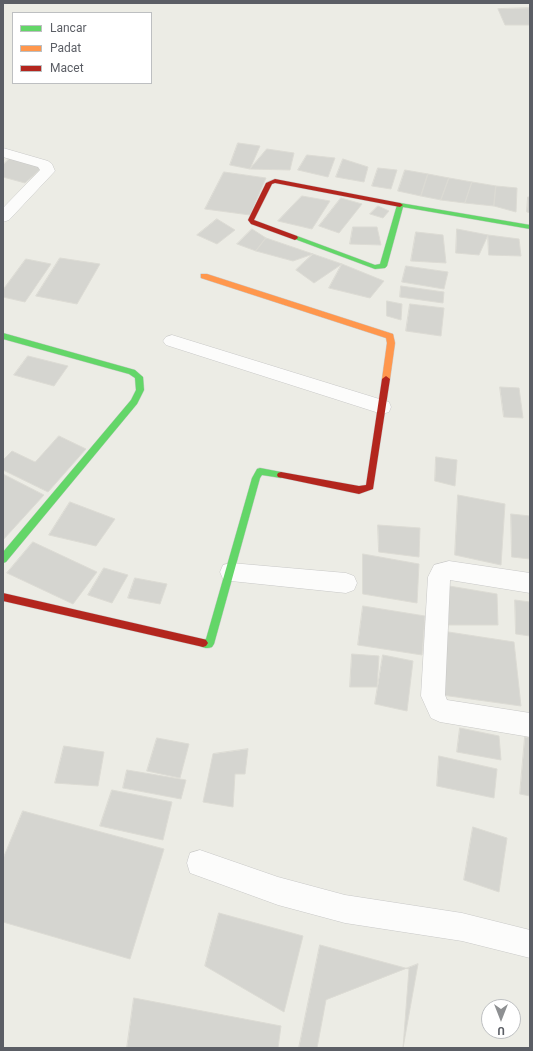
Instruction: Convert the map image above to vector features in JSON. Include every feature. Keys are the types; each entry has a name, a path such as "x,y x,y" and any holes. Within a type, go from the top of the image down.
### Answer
{"street":[{"path":"3,152 43,164 47,167 48,171 3,217"},
{"path":"400,205 383,266 374,267 253,223 251,220 269,183 275,181 400,205 530,227"},
{"path":"3,597 209,644 256,478 260,471 359,490 370,487 391,343 390,336 204,276"},
{"path":"3,336 132,372 139,377 140,390 134,402 3,559"},
{"path":"172,341 382,407"},
{"path":"530,582 449,570 442,572 439,577 433,696 440,710 530,725"},
{"path":"230,572 346,583"},
{"path":"200,863 278,891 345,909 462,927 530,944"}],"building":[{"path":"530,8 530,25 505,25 498,9"},
{"path":"238,143 260,146 250,169 230,165"},
{"path":"267,149 294,153 290,170 250,169"},
{"path":"307,155 335,158 328,177 298,170"},
{"path":"10,158 42,168 25,183 3,177 3,165"},
{"path":"343,159 368,167 364,182 336,177"},
{"path":"378,168 397,170 391,189 372,186"},
{"path":"405,170 428,174 421,196 398,191"},
{"path":"224,172 266,178 250,215 205,209"},
{"path":"428,174 449,178 441,200 421,196"},
{"path":"449,178 472,182 465,203 441,200"},
{"path":"472,182 496,186 494,206 465,203"},
{"path":"496,186 517,188 516,212 494,206"},
{"path":"302,196 330,201 312,229 278,221"},
{"path":"528,197 530,197 530,213 527,212"},
{"path":"341,198 362,204 339,233 319,226"},
{"path":"378,206 389,211 383,218 370,214"},
{"path":"217,219 235,230 217,244 197,235"},
{"path":"353,227 377,227 381,245 350,244"},
{"path":"252,229 266,238 256,251 237,244"},
{"path":"457,229 488,235 479,255 456,253"},
{"path":"416,232 443,235 446,263 411,261"},
{"path":"488,235 519,239 521,256 489,255"},
{"path":"266,238 313,254 293,261 256,251"},
{"path":"313,254 342,264 314,283 296,270"},
{"path":"60,258 100,264 77,304 36,296"},
{"path":"26,259 51,264 25,302 3,297 3,290"},
{"path":"342,264 384,281 370,298 329,288"},
{"path":"406,266 448,272 444,289 402,282"},
{"path":"401,286 444,292 443,303 400,297"},
{"path":"387,301 402,304 401,320 387,316"},
{"path":"410,304 444,308 441,336 406,331"},
{"path":"28,356 68,366 54,386 14,375"},
{"path":"500,387 519,388 523,418 504,417"},
{"path":"59,436 86,449 48,492 3,470 3,460 12,451 35,462"},
{"path":"436,457 457,460 455,486 435,481"},
{"path":"3,474 44,495 3,540"},
{"path":"458,495 505,504 501,565 455,555"},
{"path":"70,502 115,519 96,546 49,535"},
{"path":"511,514 530,516 530,559 512,557"},
{"path":"378,525 420,528 419,557 379,552"},
{"path":"33,542 97,572 73,604 7,573"},
{"path":"363,554 419,564 417,603 363,594"},
{"path":"104,568 128,575 112,603 88,595"},
{"path":"135,578 167,584 160,604 128,598"},
{"path":"449,586 497,594 498,625 449,625"},
{"path":"515,600 530,602 530,636 516,634"},
{"path":"363,606 425,616 422,655 358,645"},
{"path":"442,631 514,642 521,706 442,695"},
{"path":"352,654 379,656 377,687 350,687"},
{"path":"383,655 413,661 407,711 375,704"},
{"path":"460,728 499,736 501,760 457,752"},
{"path":"525,737 530,738 530,796 520,794"},
{"path":"157,738 189,744 180,778 147,771"},
{"path":"64,746 104,752 98,786 55,783"},
{"path":"248,749 245,774 235,774 233,807 203,802 213,754"},
{"path":"439,756 497,769 494,798 437,786"},
{"path":"127,770 186,780 181,799 123,788"},
{"path":"112,790 172,802 163,840 100,826"},
{"path":"23,811 164,849 130,959 3,922 3,859"},
{"path":"473,827 507,838 499,892 464,880"},
{"path":"219,913 303,936 284,1012 205,966"},
{"path":"320,945 409,969 403,1048 299,1048"},
{"path":"418,964 403,1048 317,1048 326,1000"},
{"path":"134,998 281,1026 278,1048 127,1048"}],"traffic: fast":[{"path":"295,238 375,267 383,266 400,205 530,227"},
{"path":"3,336 132,372 139,377 140,390 134,402 3,559"},
{"path":"203,643 209,644 256,478 260,471 281,475"}],"traffic: slow":[{"path":"204,276 390,336 391,343 386,379"}],"traffic: jam":[{"path":"295,238 253,223 251,220 269,183 275,181 400,205"},
{"path":"281,475 359,490 370,487 386,379"},
{"path":"3,597 203,643"}]}
